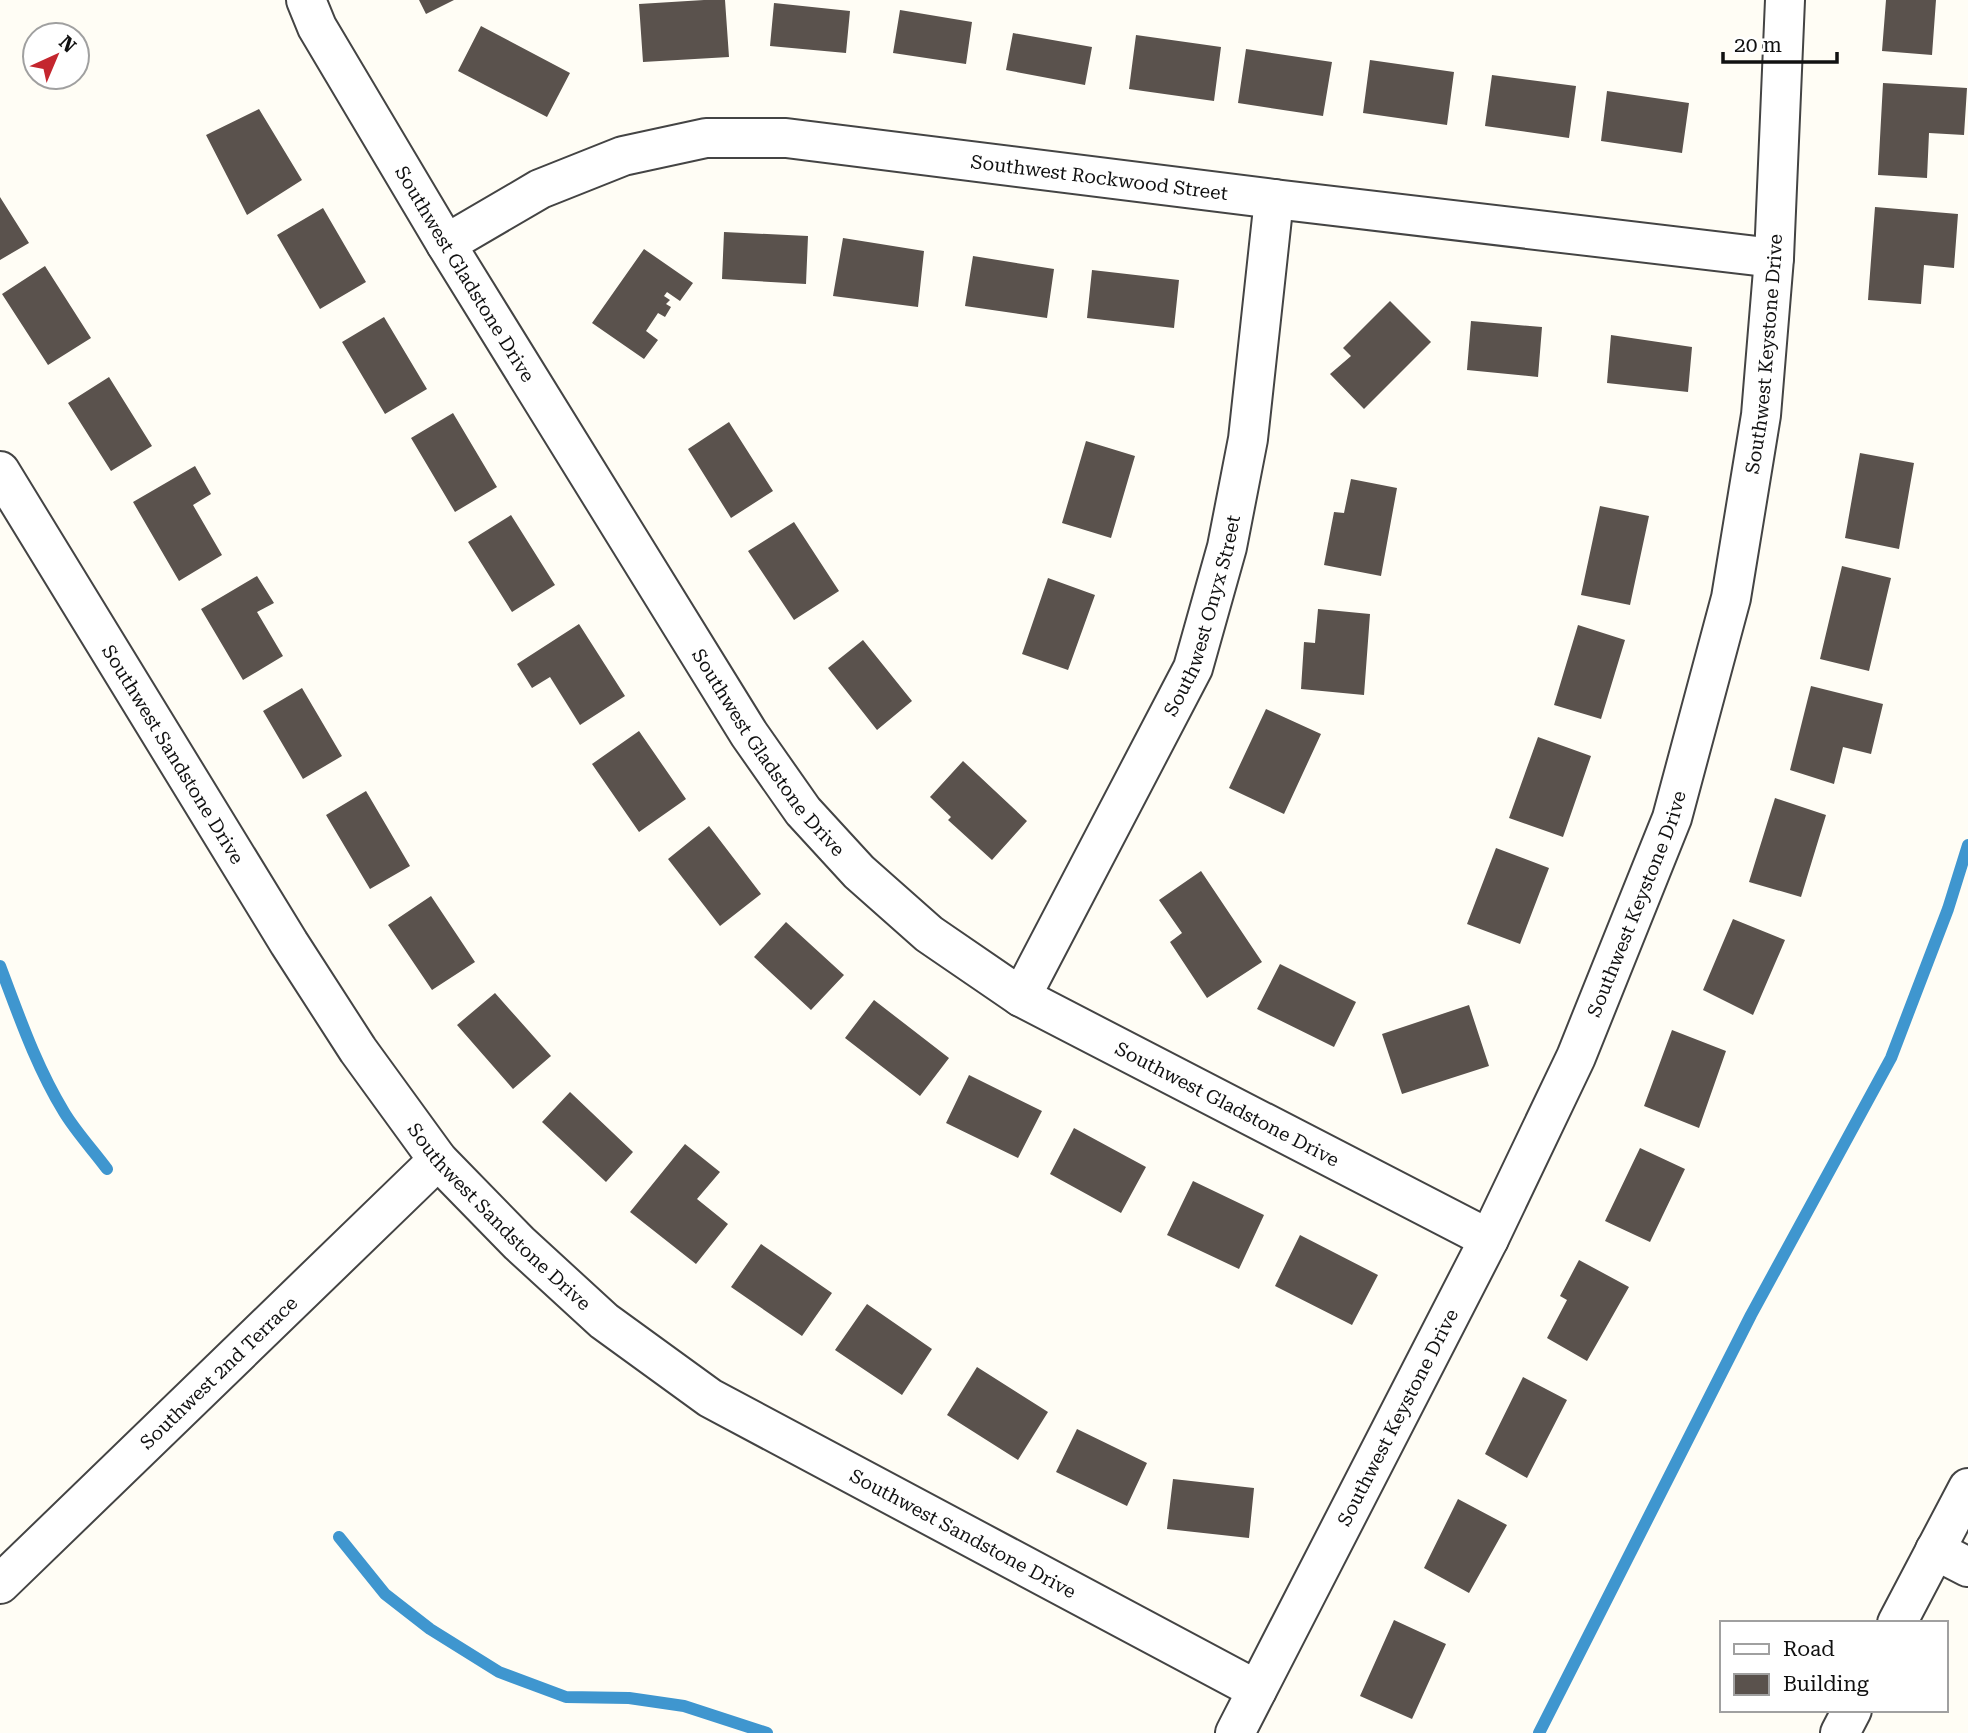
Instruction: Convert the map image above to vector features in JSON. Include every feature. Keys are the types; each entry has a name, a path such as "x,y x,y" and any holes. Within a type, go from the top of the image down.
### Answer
{"street":[{"name":"Southwest Gladstone Drive","path":"306,0 317,27 446,244 749,734 803,811 859,873 929,934 1021,998 1489,1239"},
{"name":"Southwest Keystone Drive","path":"1235,1733 1489,1239 1576,1056 1672,818 1731,598 1761,415 1774,258 1785,0"},
{"name":"Southwest Rockwood Street","path":"446,244 540,188 623,156 706,138 786,138 1274,200 1774,258"},
{"name":"Southwest Onyx Street","path":"1021,998 1193,668 1227,547 1248,439 1274,200"},
{"name":"Southwest Sandstone Drive","path":"0,471 289,943 358,1050 439,1160 519,1244 604,1321 710,1398 1257,1690"},
{"name":"Southwest 2nd Terrace","path":"0,1584 439,1160"},
{"path":"1898,1621 1968,1488"},
{"path":"1935,1550 1968,1567"},
{"path":"1840,1733 1851,1712"}],"building":[{"path":"419,0 454,0 426,14"},
{"path":"725,0 729,57 643,62 639,4"},
{"path":"1886,0 1936,0 1932,55 1882,51"},
{"path":"774,3 850,11 846,53 770,46"},
{"path":"900,10 972,22 966,64 893,53"},
{"path":"481,26 570,73 547,117 458,71"},
{"path":"1013,33 1092,47 1085,85 1006,70"},
{"path":"1136,35 1221,47 1214,101 1129,89"},
{"path":"1246,49 1332,62 1323,116 1238,103"},
{"path":"1370,60 1454,72 1447,125 1363,113"},
{"path":"1492,75 1576,86 1569,138 1485,126"},
{"path":"1883,83 1967,88 1964,135 1929,133 1927,178 1878,175"},
{"path":"1607,91 1689,103 1682,153 1601,141"},
{"path":"259,109 302,180 247,215 206,135"},
{"path":"0,197 29,243 0,260"},
{"path":"1875,207 1958,214 1954,268 1924,265 1921,304 1868,300"},
{"path":"323,208 366,282 320,309 277,235"},
{"path":"724,232 808,236 806,284 722,279"},
{"path":"843,238 924,251 918,307 833,296"},
{"path":"644,249 693,283 680,301 667,292 664,296 670,300 666,304 671,307 665,317 658,313 646,331 658,340 644,359 592,323"},
{"path":"973,256 1054,269 1047,318 965,306"},
{"path":"45,266 91,338 48,365 2,294"},
{"path":"1092,270 1179,280 1174,328 1087,318"},
{"path":"1390,301 1431,342 1364,409 1330,374 1351,356 1343,348"},
{"path":"384,317 427,389 385,414 342,342"},
{"path":"1471,321 1542,327 1538,377 1467,370"},
{"path":"1611,335 1692,347 1688,392 1607,383"},
{"path":"109,377 152,446 111,471 68,403"},
{"path":"453,413 497,487 455,512 411,438"},
{"path":"729,422 773,491 731,518 688,449"},
{"path":"1086,441 1135,456 1111,538 1062,523"},
{"path":"1860,453 1914,463 1899,549 1845,538"},
{"path":"195,466 211,494 193,505 222,555 179,581 133,502"},
{"path":"1351,479 1397,488 1381,576 1324,565 1334,512 1344,513"},
{"path":"1600,506 1649,516 1630,605 1581,595"},
{"path":"511,515 555,585 512,612 468,542"},
{"path":"794,522 839,591 794,620 748,551"},
{"path":"1842,566 1891,578 1869,671 1820,659"},
{"path":"257,576 274,603 257,612 283,656 243,680 201,609"},
{"path":"1048,578 1095,595 1068,670 1022,654"},
{"path":"1318,609 1370,614 1364,695 1301,689 1304,642 1315,643"},
{"path":"579,624 625,696 580,725 550,677 532,688 517,664"},
{"path":"1578,625 1625,640 1601,719 1554,705"},
{"path":"863,640 912,701 877,730 828,668"},
{"path":"1811,686 1883,704 1871,754 1843,747 1834,784 1790,770"},
{"path":"302,688 342,756 303,779 263,711"},
{"path":"1266,709 1321,734 1284,814 1229,788"},
{"path":"639,731 686,799 639,832 592,764"},
{"path":"1538,737 1591,756 1563,837 1509,818"},
{"path":"963,761 1027,821 992,860 948,820 951,817 930,797"},
{"path":"366,791 410,866 370,889 326,815"},
{"path":"1775,798 1826,815 1801,897 1749,882"},
{"path":"709,826 761,894 720,926 668,859"},
{"path":"1496,848 1549,868 1520,944 1467,924"},
{"path":"1201,871 1262,962 1207,998 1170,942 1182,933 1159,900"},
{"path":"431,896 475,962 432,990 388,925"},
{"path":"1733,919 1785,940 1753,1015 1703,990"},
{"path":"786,922 844,975 811,1010 754,957"},
{"path":"1280,964 1356,1002 1334,1047 1257,1009"},
{"path":"495,993 551,1056 513,1089 457,1025"},
{"path":"874,1000 949,1058 920,1096 845,1038"},
{"path":"1469,1005 1489,1066 1402,1094 1382,1034"},
{"path":"1672,1030 1726,1051 1699,1128 1644,1106"},
{"path":"969,1075 1042,1111 1018,1158 946,1123"},
{"path":"570,1092 633,1152 606,1182 542,1122"},
{"path":"1074,1128 1146,1167 1121,1213 1050,1174"},
{"path":"685,1144 720,1172 697,1199 728,1224 696,1264 630,1212"},
{"path":"1640,1148 1685,1169 1650,1242 1605,1221"},
{"path":"1193,1181 1264,1215 1239,1269 1167,1235"},
{"path":"1300,1235 1378,1275 1352,1325 1275,1286"},
{"path":"761,1244 832,1293 802,1336 731,1287"},
{"path":"1579,1260 1629,1287 1587,1361 1547,1338 1567,1300 1560,1296"},
{"path":"867,1304 932,1349 902,1395 835,1350"},
{"path":"977,1367 1048,1412 1018,1460 947,1415"},
{"path":"1523,1377 1567,1400 1527,1478 1485,1454"},
{"path":"1077,1429 1147,1463 1127,1506 1056,1472"},
{"path":"1173,1479 1254,1488 1249,1538 1167,1529"},
{"path":"1458,1499 1507,1525 1469,1593 1424,1568"},
{"path":"1394,1620 1446,1644 1412,1719 1360,1696"}],"waterway":[{"path":"1539,1733 1751,1315 1891,1058 1948,909 1968,845"},
{"path":"0,966 54,1095 74,1127 107,1169"},
{"path":"339,1537 385,1594 430,1629 499,1672 566,1697 629,1698 684,1706 767,1733"}]}
